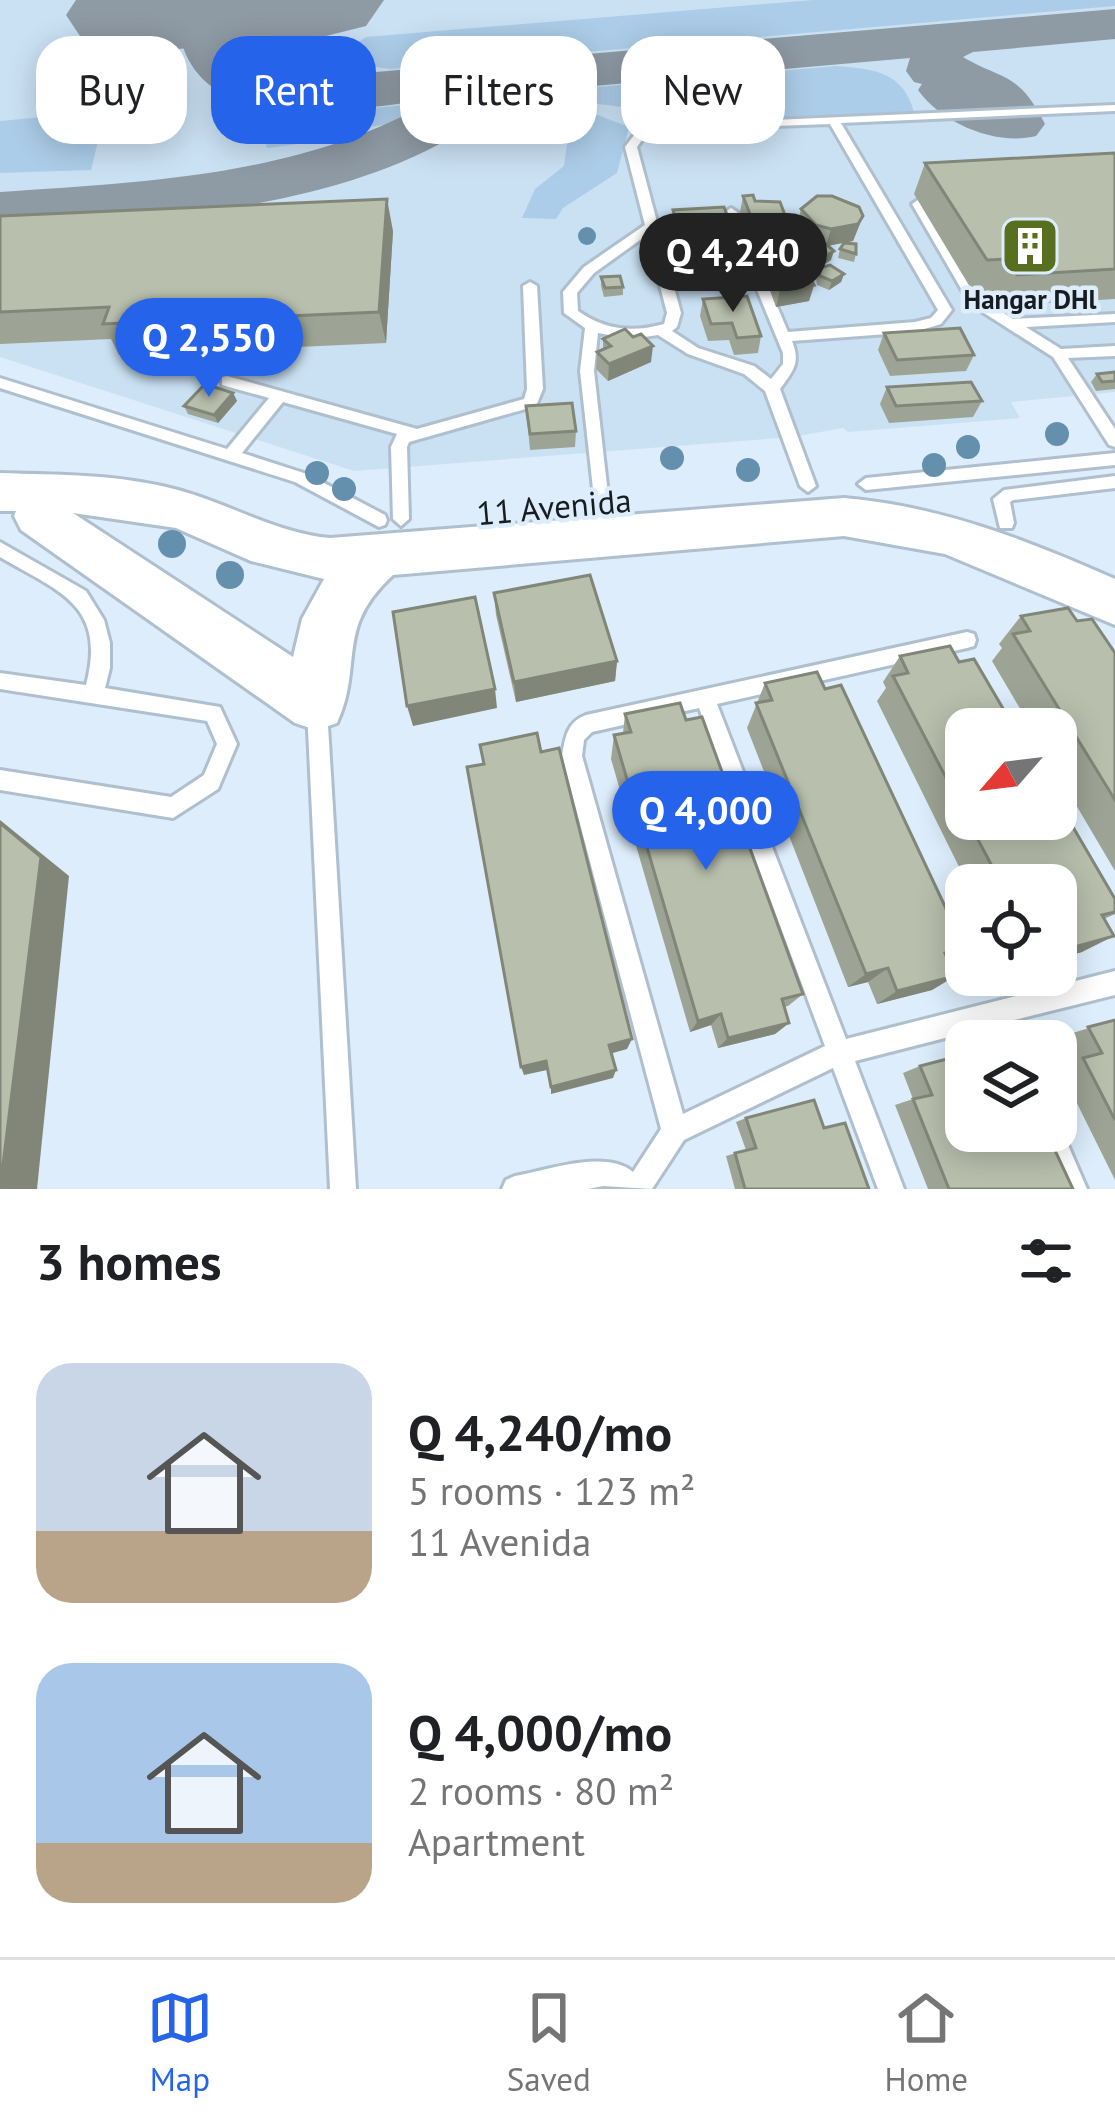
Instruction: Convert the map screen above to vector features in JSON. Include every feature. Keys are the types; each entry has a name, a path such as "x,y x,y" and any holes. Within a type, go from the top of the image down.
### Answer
{"main road":[{"name":"11 Avenida","path":"0,462 103,466 184,480 295,521 387,531 839,495"},
{"name":"11 Avenida","path":"13,519 140,500 185,511 294,557 387,531 602,502 839,495"},
{"path":"839,495 929,495 1018,506 1115,569"},
{"path":"839,495 937,529 1115,603"},
{"path":"13,519 316,704 329,613 387,531"}],"lane":[{"path":"654,225 589,270 570,292 571,313 591,329 612,335 660,330 670,326 674,313 654,225 631,147 648,124 684,116 752,124 1115,108"},
{"path":"784,337 915,326 936,321 945,310 833,120"},
{"path":"918,204 975,301 1058,353 1115,441"},
{"path":"731,212 784,337 790,365 772,388"},
{"path":"227,381 412,433 514,410 530,402 535,388 530,286"},
{"path":"1007,324 1115,318"},
{"path":"591,329 586,371 602,502"},
{"path":"660,330 693,351 749,370 772,388 839,495"},
{"path":"1058,353 1115,351"},
{"path":"0,383 301,478 387,531 399,447 412,433"},
{"path":"233,453 279,396"},
{"name":"11 Avenida","path":"839,495 1115,459"},
{"path":"1018,506 1115,482"},
{"path":"13,519 90,608 102,638 100,675 93,695"},
{"path":"675,1131 572,757 575,736 586,724 967,640"},
{"path":"0,681 213,712 227,744 220,770 200,793 173,808 2,783"},
{"path":"705,698 891,1189"},
{"path":"316,704 343,1189"},
{"path":"637,1189 675,1131 838,1053 1115,983"},
{"path":"998,1012 1001,1020"},
{"path":"1058,1152 1074,1189"},
{"path":"515,1189 603,1173 622,1177 628,1189"}],"shaded area":[{"path":"0,0 1115,0 1115,392 1011,402 1020,418 848,432 843,428 792,437 354,471 0,357"},
{"path":"813,0 1115,0 1115,6 770,36 621,36 621,49 597,51 597,36 400,36 400,68 390,69 376,67 376,36"},
{"path":"836,66 886,75 903,88 914,112 785,119 785,70"},
{"path":"621,85 621,107 597,104 597,87"},
{"path":"400,106 400,122 376,126 376,108"},
{"path":"597,115 621,124 625,144 617,173 563,208 556,219 522,218 535,189 564,166 567,144 597,144"},
{"path":"36,118 36,144 97,144 91,170 0,173 0,121"}],"building":[{"name":"Hangar DHl","path":"1115,153 1115,269 1017,275 1007,259 987,260 925,163"},
{"path":"753,195 755,201 780,202 788,223 755,227 743,196"},
{"path":"817,196 832,196 859,207 863,216 858,224 831,229 816,225 801,209"},
{"path":"387,199 379,312 103,324 109,307 0,312 0,216"},
{"path":"724,207 742,254 688,258 673,210"},
{"path":"813,243 826,244 834,251 822,258 807,250"},
{"path":"844,243 856,244 856,254 840,249"},
{"path":"793,246 814,285 780,290 769,260 780,259 776,247"},
{"path":"830,265 844,274 832,281 820,276 819,268"},
{"path":"620,276 623,287 605,288 601,277"},
{"path":"747,296 761,336 737,338 732,323 711,324 703,299"},
{"path":"960,328 974,355 897,360 884,333"},
{"path":"625,329 633,337 641,334 653,346 609,364 597,352 611,346 603,339"},
{"path":"1115,372 1115,381 1102,382 1097,374"},
{"path":"971,382 982,401 896,406 887,387"},
{"path":"205,384 233,393 214,415 184,406"},
{"path":"572,403 576,431 530,434 526,406"},
{"path":"590,575 617,661 514,682 494,593"},
{"path":"475,597 495,689 407,706 393,612"},
{"path":"1068,608 1077,621 1092,619 1115,653 1115,800 1077,738 1077,708 1058,708 1013,634 1030,631 1021,616"},
{"path":"950,646 959,662 974,659 1003,708 945,708 945,776 893,676 908,673 900,656"},
{"path":"817,672 825,689 841,685 945,906 945,979 897,991 888,968 866,974 756,703 772,700 765,683"},
{"path":"680,703 686,720 702,717 803,994 782,999 789,1023 728,1038 721,1014 698,1021 614,735 631,732 625,714"},
{"path":"537,733 541,752 559,748 632,1039 609,1045 616,1070 551,1087 546,1061 521,1067 467,767 484,764 480,745"},
{"path":"0,823 41,857 0,1189"},
{"path":"1077,834 1115,899 1115,912 1102,915 1114,936 1077,946 1077,864 991,864 978,840 1077,840"},
{"path":"1115,1020 1115,1120 1083,1058 1102,1053 1088,1027"},
{"path":"945,1059 945,1152 1056,1152 1073,1189 949,1189 913,1099 932,1095 920,1066"},
{"path":"814,1100 824,1128 845,1123 869,1189 745,1189 735,1153 756,1148 746,1118"}],"taxiway":[{"path":"273,4 221,29 209,47 214,61 223,72 247,85 306,95 1115,24"},
{"path":"946,90 963,104 1016,124 1002,99 984,84 933,71 938,49 961,38"},
{"path":"0,211 121,202 248,185 310,171 400,140"}],"runway":[{"path":"129,15 322,0"}],"place":[{"name":"Hangar DHl","path":"1030,246"}]}
